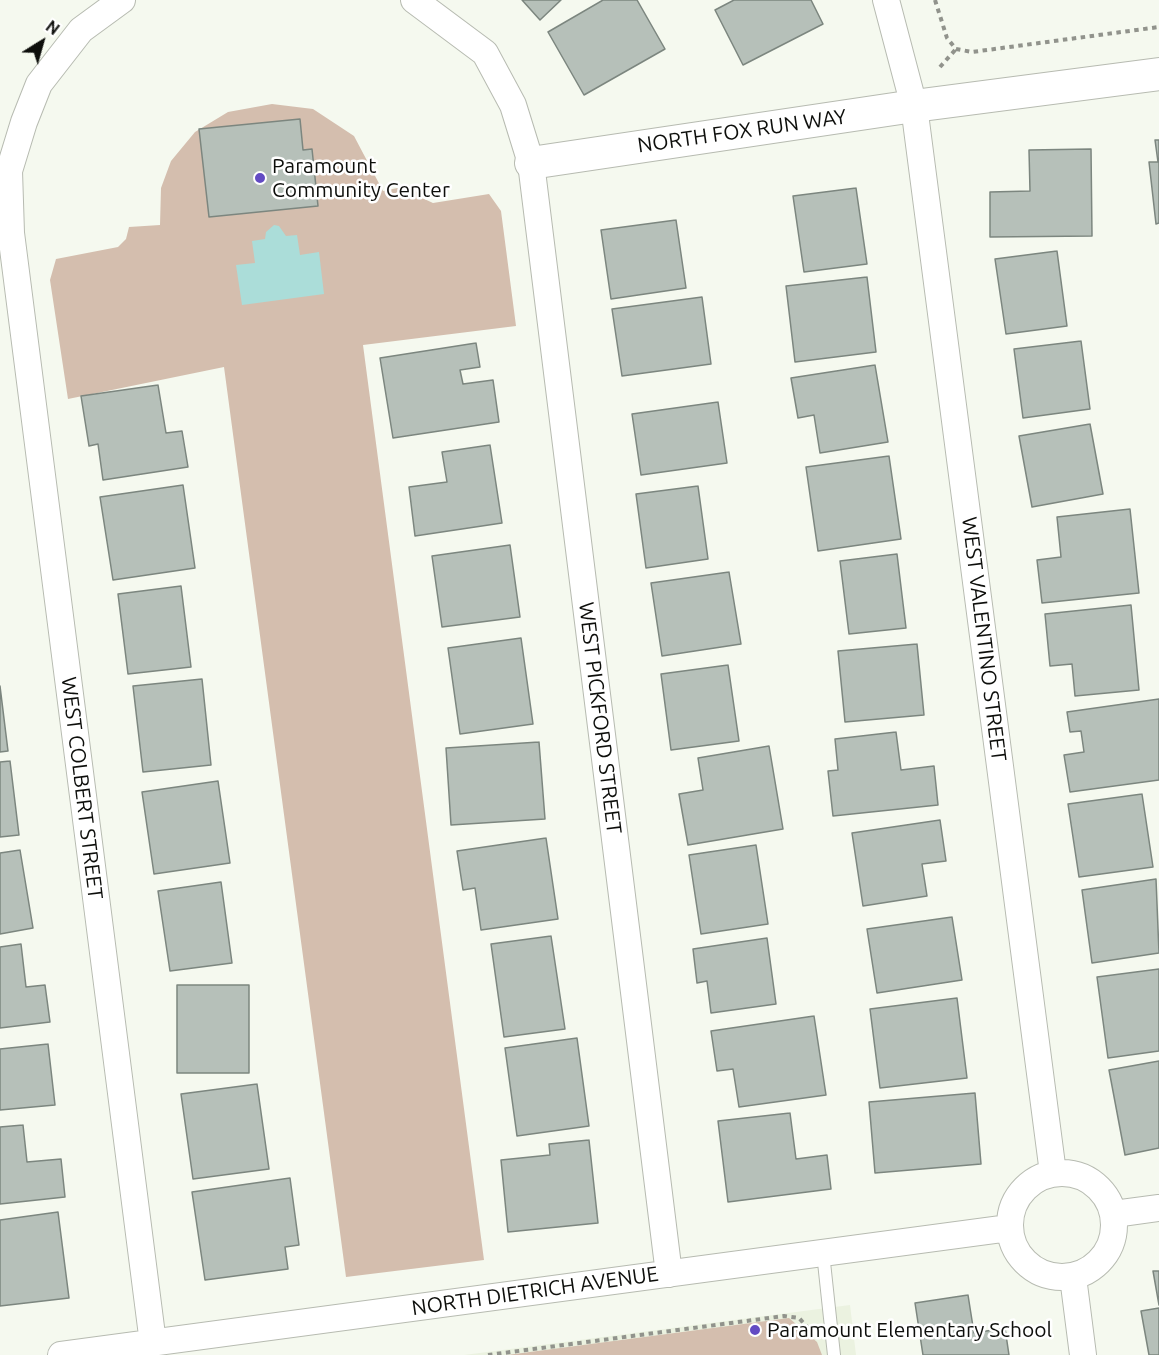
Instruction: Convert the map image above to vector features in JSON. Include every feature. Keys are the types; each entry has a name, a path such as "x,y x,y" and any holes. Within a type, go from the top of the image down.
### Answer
{"street":[{"path":"6,234 9,171 39,84 81,30 122,0"},
{"path":"414,0 485,53 513,105 531,163"},
{"name":"WEST VALENTINO STREET","path":"886,0 914,106 1053,1173"},
{"name":"NORTH FOX RUN WAY","path":"531,163 914,106 1159,74"},
{"name":"WEST PICKFORD STREET","path":"531,163 669,1274"},
{"name":"WEST COLBERT STREET","path":"6,234 153,1343"},
{"path":"1053,1173 1074,1173 1092,1181 1107,1196 1114,1214 1115,1236 1106,1255 1092,1269 1073,1277 1052,1277 1033,1269 1018,1254 1009,1228 1010,1214 1018,1195 1033,1180 1053,1173"},
{"path":"1114,1214 1159,1208"},
{"name":"NORTH DIETRICH AVENUE","path":"61,1355 1009,1228"},
{"path":"1073,1277 1083,1355"}],"lane":[{"path":"823,1253 834,1355"}],"path":[{"path":"935,0 947,38 956,49 972,52 1159,27"},
{"path":"940,67 956,49"},
{"path":"488,1355 784,1316 799,1318 810,1330 830,1330"}],"shaded area":[{"path":"272,104 313,109 354,136 383,191 412,185 420,197 433,203 489,194 501,211 516,326 363,345 484,1260 346,1277 224,367 68,399 50,280 56,259 118,247 126,239 129,227 160,225 161,188 171,161 195,132 228,112"},
{"name":"Paramount Elementary School","path":"850,1305 856,1355 464,1355"},
{"name":"Paramount Elementary School","path":"789,1318 817,1342 822,1355 507,1355"}],"water":[{"path":"274,225 279,226 286,236 297,235 300,255 319,252 324,294 242,305 236,265 255,263 252,241 265,239 266,232"}],"building":[{"path":"522,0 561,0 540,20"},
{"path":"603,0 637,0 665,49 584,95 548,32"},
{"path":"734,0 811,0 823,24 743,65 715,10"},
{"name":"Paramount Community Center","path":"300,119 303,150 312,149 318,206 209,217 199,129"},
{"path":"1155,140 1159,140 1159,223 1156,224 1149,162 1158,162"},
{"path":"1091,149 1092,236 990,237 990,192 1030,191 1029,150"},
{"path":"856,188 867,264 804,272 793,196"},
{"path":"676,220 686,288 611,299 601,230"},
{"path":"1057,251 1067,326 1006,334 995,259"},
{"path":"867,277 876,352 795,362 786,286"},
{"path":"702,297 711,364 622,376 612,309"},
{"path":"1081,341 1090,409 1023,418 1014,349"},
{"path":"476,343 480,367 460,370 463,384 493,380 499,422 393,438 380,358"},
{"path":"875,365 888,442 820,453 814,415 798,418 791,378"},
{"path":"158,385 166,433 182,431 188,467 103,480 98,444 89,446 81,396"},
{"path":"718,402 727,463 641,475 632,414"},
{"path":"1090,424 1103,494 1032,507 1019,436"},
{"path":"490,445 502,523 415,536 409,487 447,482 442,452"},
{"path":"889,456 901,539 818,551 806,467"},
{"path":"183,485 195,568 113,580 100,497"},
{"path":"698,486 708,559 646,568 636,494"},
{"path":"1130,509 1139,593 1042,603 1037,560 1061,557 1057,517"},
{"path":"510,545 520,617 442,627 432,556"},
{"path":"897,554 906,628 849,634 840,561"},
{"path":"729,572 741,644 662,656 651,583"},
{"path":"181,586 191,667 128,674 118,594"},
{"path":"1131,605 1139,690 1075,696 1072,664 1050,666 1045,614"},
{"path":"521,638 533,724 460,734 448,648"},
{"path":"917,644 924,715 845,722 838,651"},
{"path":"728,665 739,741 671,750 661,674"},
{"path":"202,679 211,765 143,772 133,686"},
{"path":"0,686 8,751 0,752"},
{"path":"1159,699 1159,780 1070,792 1064,755 1084,752 1081,731 1070,732 1067,712"},
{"path":"896,732 901,770 934,766 938,805 833,816 828,771 838,770 835,739"},
{"path":"539,742 545,819 451,825 446,748"},
{"path":"769,746 783,829 688,845 679,794 703,790 698,758"},
{"path":"10,761 19,835 0,837 0,762"},
{"path":"218,781 230,863 154,874 142,792"},
{"path":"1142,794 1153,867 1079,877 1068,804"},
{"path":"940,820 946,861 922,864 927,896 863,906 852,833"},
{"path":"546,838 558,919 481,930 475,888 463,890 457,851"},
{"path":"756,845 768,924 701,934 689,855"},
{"path":"20,850 33,928 0,934 0,853"},
{"path":"1156,879 1159,953 1092,963 1082,890"},
{"path":"221,882 232,963 170,971 158,891"},
{"path":"952,917 962,980 877,993 867,929"},
{"path":"551,936 565,1029 504,1037 491,944"},
{"path":"767,938 776,1004 711,1013 707,981 697,983 693,949"},
{"path":"21,944 26,987 45,985 50,1022 0,1028 0,947"},
{"path":"1159,969 1159,1051 1108,1058 1097,977"},
{"path":"177,985 249,985 249,1073 177,1073"},
{"path":"957,998 967,1078 880,1088 870,1009"},
{"path":"814,1016 826,1095 739,1107 733,1069 717,1071 711,1031"},
{"path":"577,1038 589,1126 517,1136 505,1048"},
{"path":"48,1044 55,1105 0,1110 0,1049"},
{"path":"1159,1061 1159,1148 1125,1155 1109,1070"},
{"path":"257,1084 269,1169 193,1179 181,1094"},
{"path":"975,1093 981,1164 875,1173 869,1102"},
{"path":"790,1113 796,1159 827,1155 831,1189 728,1202 718,1121"},
{"path":"23,1125 27,1162 61,1159 65,1197 0,1204 0,1127"},
{"path":"589,1140 598,1223 508,1232 501,1160 550,1155 549,1144"},
{"path":"290,1178 299,1245 285,1247 288,1269 205,1280 192,1192"},
{"path":"58,1212 69,1298 0,1306 0,1220"},
{"path":"1153,1271 1159,1271 1159,1305"},
{"path":"968,1295 974,1333 1005,1328 1009,1355 923,1355 915,1303"},
{"path":"1159,1308 1159,1355 1149,1355 1141,1311"}],"place":[{"name":"Paramount Community Center","path":"260,178"},
{"name":"Paramount Elementary School","path":"755,1330"}]}
